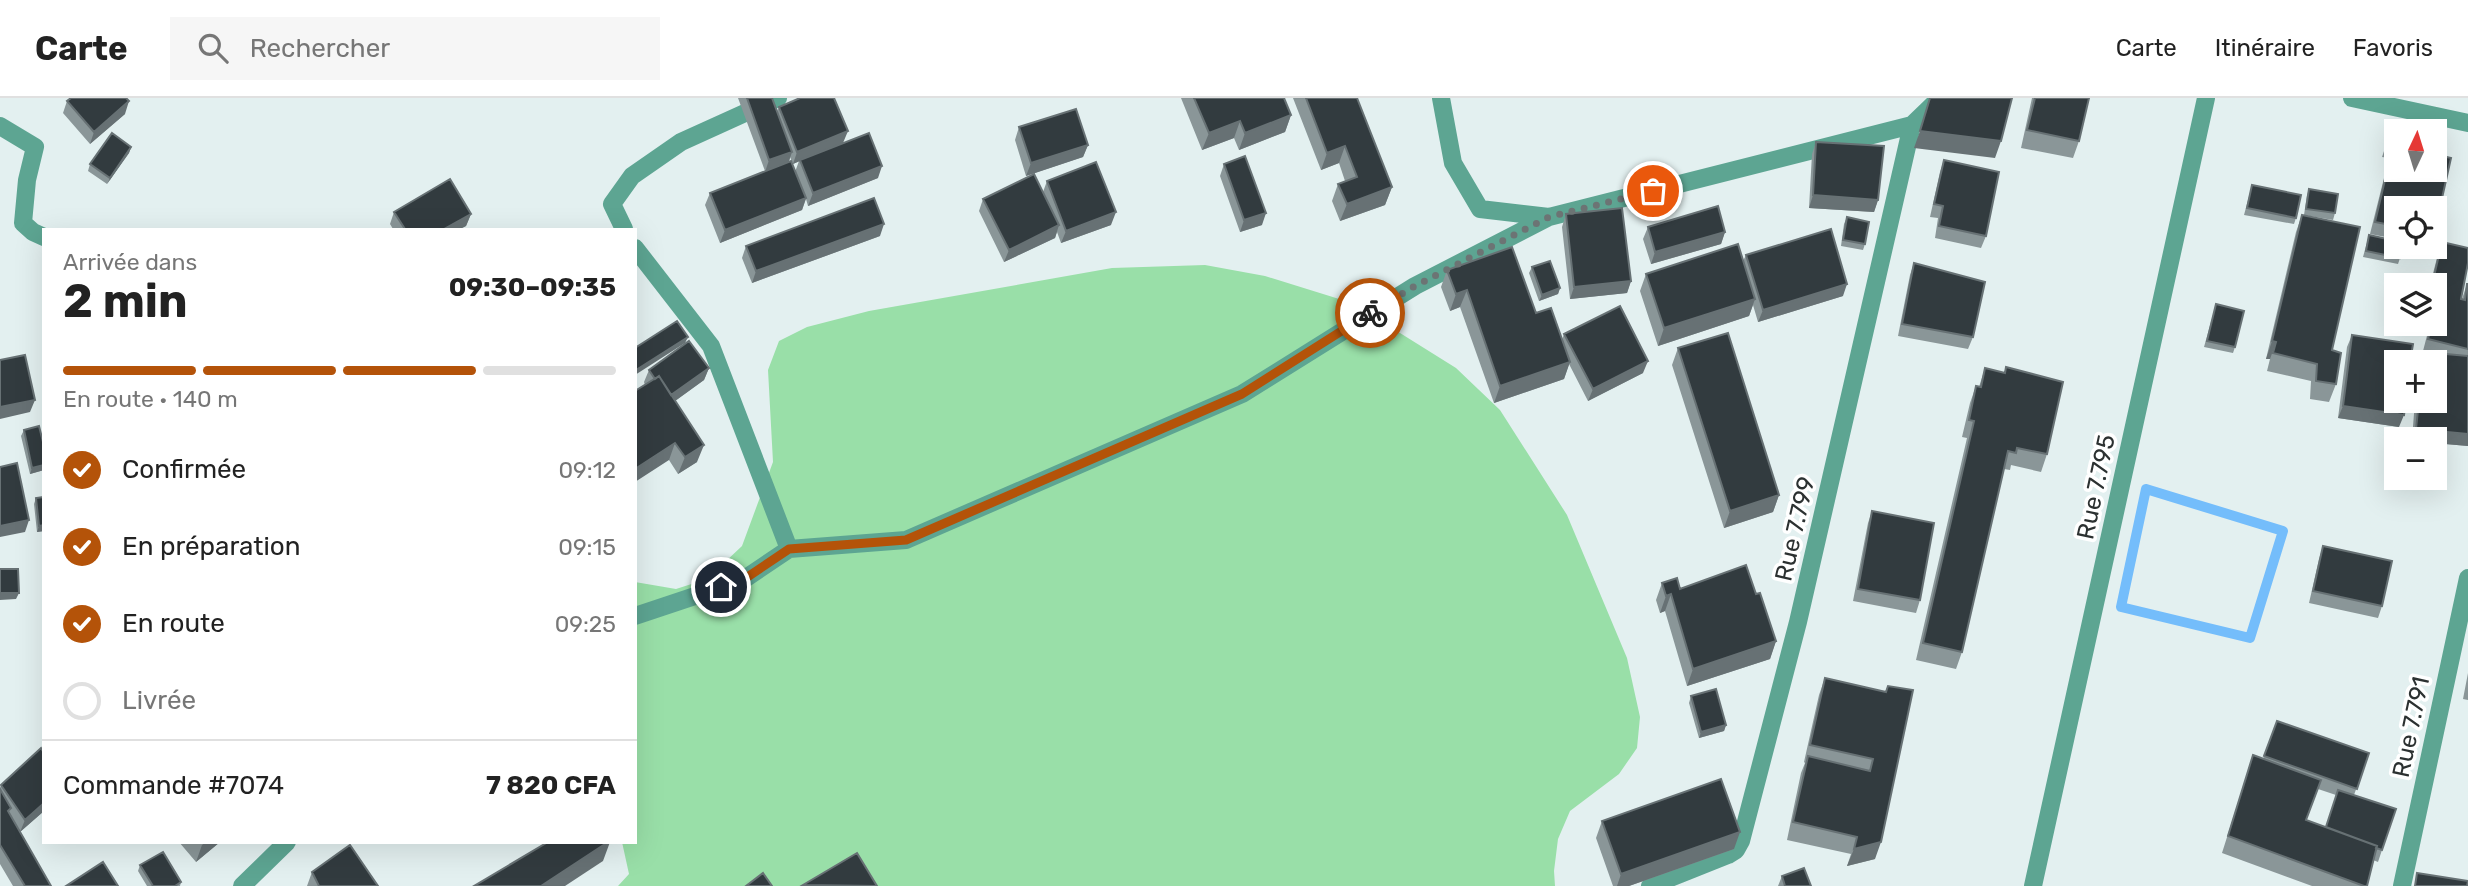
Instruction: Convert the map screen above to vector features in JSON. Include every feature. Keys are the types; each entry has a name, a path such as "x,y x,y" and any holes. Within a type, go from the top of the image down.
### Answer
{"street":[{"path":"624,228 612,204 632,176 681,142 778,98"},
{"path":"1441,98 1453,163 1480,209 1549,217"},
{"path":"637,614 743,580 789,549 906,540 1242,394 1415,286 1549,217 1912,125 1940,98"},
{"name":"Rue 7.795","path":"2033,886 2207,98"},
{"path":"2352,98 2468,123"},
{"name":"Rue 7.799","path":"1650,886 1728,855 1736,850 1741,841 1798,622 1912,125"},
{"path":"0,126 35,147 27,180 23,223 33,233 42,236"},
{"path":"637,251 711,346 789,549"},
{"name":"Rue 7.791","path":"2402,886 2468,578"},
{"path":"242,886 284,844"}],"green space":[{"path":"1205,265 1265,276 1352,303 1456,368 1500,410 1567,515 1627,658 1640,717 1637,748 1619,774 1570,811 1558,839 1555,886 618,886 629,874 622,844 637,844 637,582 676,589 707,579 742,546 773,462 768,370 779,341 807,327 869,311 1112,268"}],"building":[{"path":"71,98 126,98 129,101 94,132 67,101"},
{"path":"747,98 772,98 792,152 769,160"},
{"path":"800,98 834,98 848,131 797,152 779,107"},
{"path":"1194,98 1284,98 1291,115 1245,133 1240,121 1209,133"},
{"path":"1306,98 1357,98 1392,187 1347,204 1338,184 1357,177 1345,146 1327,153"},
{"path":"1930,98 2012,98 2001,141 1920,131"},
{"path":"2035,98 2089,98 2079,141 2027,130"},
{"path":"1076,109 1088,145 1031,163 1019,127"},
{"path":"112,133 131,147 110,178 90,164"},
{"path":"869,133 882,166 813,193 800,160"},
{"path":"1816,142 1884,146 1878,200 1813,195"},
{"path":"1245,156 1266,213 1244,220 1224,164"},
{"path":"2447,157 2451,158 2447,176"},
{"path":"1944,160 1999,172 1986,236 1939,226 1943,206 1934,204"},
{"path":"791,161 806,198 725,230 710,193"},
{"path":"1096,162 1116,212 1066,231 1047,181"},
{"path":"1034,174 1059,225 1009,250 983,199"},
{"path":"450,179 471,214 446,228 404,228 394,212"},
{"path":"2384,182 2446,182 2442,196 2384,196 2384,224 2375,222"},
{"path":"2252,185 2301,195 2296,218 2247,208"},
{"path":"2309,189 2338,194 2335,213 2306,209"},
{"path":"874,198 884,224 756,271 746,246"},
{"path":"1718,206 1725,232 1655,252 1648,227"},
{"path":"1622,208 1631,281 1574,287 1566,214"},
{"path":"2302,215 2360,227 2332,350 2341,353 2336,384 2316,381 2317,364 2273,353 2276,342 2272,341"},
{"path":"1847,217 1869,222 1865,244 1843,240"},
{"path":"1831,229 1847,284 1763,310 1746,255"},
{"path":"2369,235 2384,238 2384,255 2366,251"},
{"path":"2447,243 2468,248 2461,299 2465,300 2468,284 2468,349 2428,339 2429,336 2447,336 2447,273 2435,273 2438,259 2447,259"},
{"path":"1738,244 1755,299 1664,328 1646,274"},
{"path":"1512,247 1536,313 1551,308 1570,362 1500,386 1467,290 1456,294 1447,270"},
{"path":"1550,261 1560,288 1542,295 1532,267"},
{"path":"1914,263 1985,282 1973,337 1902,324"},
{"path":"2216,304 2244,311 2235,347 2207,341"},
{"path":"1620,306 1648,361 1593,389 1564,334"},
{"path":"677,321 688,337 637,369 637,347"},
{"path":"1728,333 1779,495 1730,511 1678,348"},
{"path":"2352,335 2413,344 2412,350 2384,350 2384,412 2343,406"},
{"path":"689,341 709,368 671,395 659,376 655,379 649,370"},
{"path":"2447,354 2468,356 2468,434 2447,432 2447,427 2416,427 2418,413 2447,413"},
{"path":"25,355 35,400 0,407 0,360"},
{"path":"2006,367 2063,382 2047,454 2017,448 2016,453 2008,451 1962,652 1923,643 1974,421 1969,420 1976,386 1981,387 1985,368 2005,373"},
{"path":"659,376 704,445 685,457 675,443 637,468 637,390"},
{"path":"39,426 42,466 32,468 24,430"},
{"path":"17,463 29,520 0,526 0,467"},
{"path":"42,497 42,525 39,526 36,498"},
{"path":"1872,511 1934,523 1920,600 1858,589"},
{"path":"2323,546 2392,561 2382,606 2313,591"},
{"path":"1746,565 1756,594 1760,593 1776,641 1693,669 1671,594 1666,596 1662,583 1677,578 1680,589"},
{"path":"0,569 18,569 19,593 0,593"},
{"path":"1825,678 1886,692 1888,686 1913,690 1881,842 1854,849 1857,837 1793,822 1808,756 1870,771 1873,759 1810,745"},
{"path":"1716,689 1726,725 1701,732 1691,696"},
{"path":"2277,721 2369,753 2357,789 2264,756"},
{"path":"41,748 42,805 25,820 1,785"},
{"path":"2253,755 2321,780 2306,820 2377,846 2367,886 2228,836"},
{"path":"1721,779 1740,832 1621,874 1602,821"},
{"path":"0,789 11,808 8,811 51,886 25,886 0,845"},
{"path":"2338,790 2396,809 2382,850 2326,827"},
{"path":"545,844 605,844 541,886 474,886"},
{"path":"350,845 378,886 319,886 312,872"},
{"path":"163,852 181,882 175,886 153,886 140,865"},
{"path":"857,853 877,886 803,885"},
{"path":"103,862 118,886 66,886"},
{"path":"1804,868 1811,886 1785,886 1782,876"},
{"path":"763,873 772,886 746,886"},
{"path":"2417,873 2468,881 2467,886 2415,886"}],"waterway":[{"path":"2146,489 2283,531 2250,638 2121,607 2146,489"}],"way so far":[{"path":"1370,313 1415,286 1549,217 1653,191"}],"route":[{"path":"721,587 743,580 789,549 906,540 1242,394 1370,313"}]}
